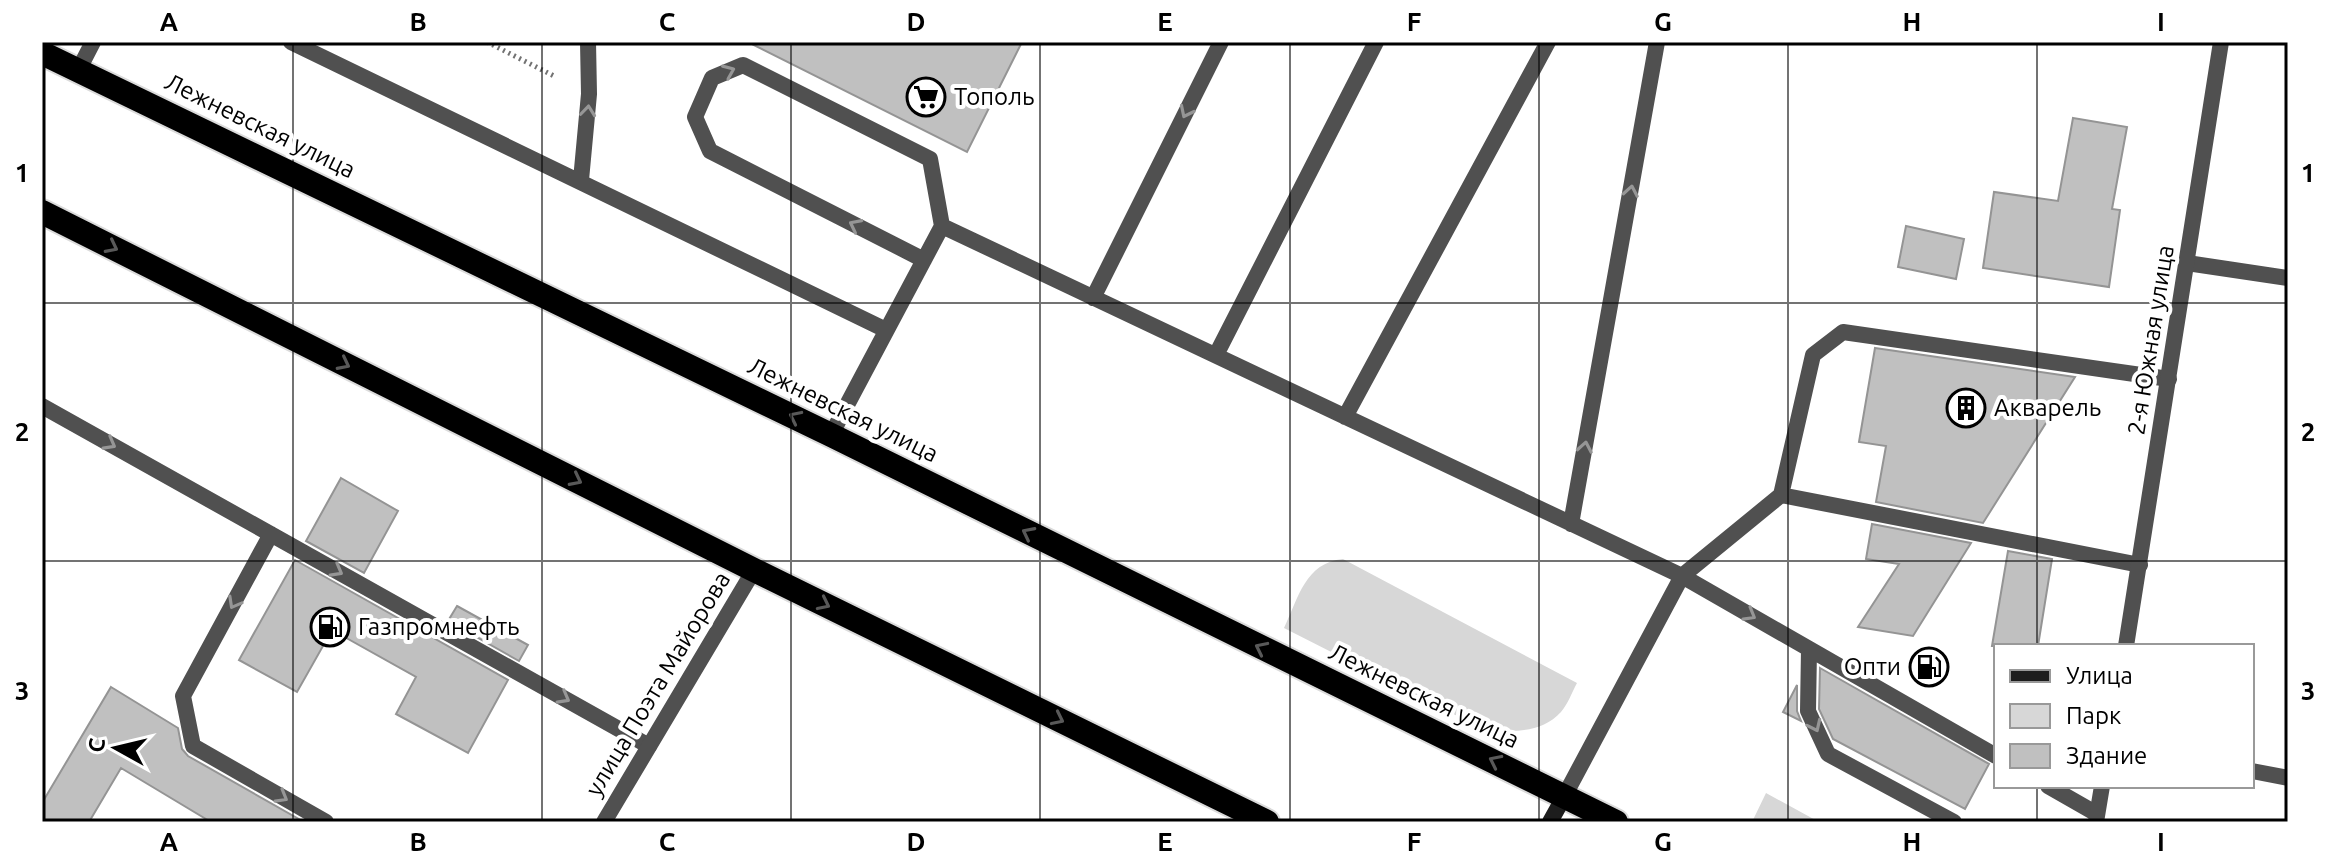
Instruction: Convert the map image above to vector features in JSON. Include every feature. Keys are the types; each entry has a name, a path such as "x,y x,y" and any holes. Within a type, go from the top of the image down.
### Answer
{"highway":[{"name":"Лежневская улица","path":"42,53 831,435 1616,822"},
{"path":"42,212 754,570 1267,822"}],"main road":[{"path":"1550,822 1565,795"}],"street":[{"path":"78,71 93,42"},
{"path":"291,42 886,330"},
{"path":"581,180 589,94 588,42"},
{"path":"1093,298 1221,42"},
{"path":"1216,355 1376,42"},
{"path":"1345,417 1548,42"},
{"path":"1571,524 1657,42"},
{"name":"2-я Южная улица","path":"2126,644 2221,42"},
{"path":"831,435 886,330 924,260 942,226 930,159 743,65 712,78 695,117 710,151 924,260"},
{"path":"942,226 1682,576 1994,755"},
{"path":"2187,263 2288,278"},
{"path":"1565,795 1682,576 1781,495 1813,355 1843,332 2169,379"},
{"path":"42,406 649,746"},
{"path":"1781,495 2140,565"},
{"path":"271,534 183,696 193,746 326,822"},
{"name":"улица Поэта Майорова","path":"604,822 754,570"},
{"path":"1809,649 1808,711 1828,754 1954,822"},
{"path":"2254,771 2288,778"},
{"path":"2051,788 2096,818 2102,788"}],"path":[{"path":"487,42 589,94"}],"green space":[{"path":"1343,559 1577,683 1563,709 1553,719 1534,728 1502,731 1481,728 1284,628 1312,574 1330,562"},
{"path":"1766,793 1819,822 1752,822"}],"building":[{"name":"Тополь","path":"748,42 1022,42 967,152"},
{"path":"2073,118 2127,127 2112,209 2120,210 2109,287 1983,268 1994,192 2058,201"},
{"path":"1906,226 1964,239 1956,279 1898,267"},
{"name":"Акварель","path":"1875,348 2075,377 1983,523 1876,502 1886,446 1859,442"},
{"path":"341,478 398,511 364,573 306,541"},
{"path":"1872,524 1971,543 1913,636 1858,627 1899,564 1866,559"},
{"path":"2008,551 2052,559 2038,644 1992,646"},
{"path":"295,560 508,680 468,753 396,714 416,677 332,630 297,692 239,660"},
{"path":"457,606 528,645 519,661 448,621"},
{"path":"1820,668 1989,764 1965,809 1833,739 1819,709"},
{"path":"1797,685 1797,711 1801,721 1783,712"},
{"path":"111,687 178,728 182,749 188,756 304,822 211,822 121,768 89,822 42,822 42,803"}],"place":[{"name":"Тополь","path":"926,97"},
{"name":"Акварель","path":"1966,408"},
{"name":"Газпромнефть","path":"330,627"},
{"name":"Опти","path":"1929,667"}]}
